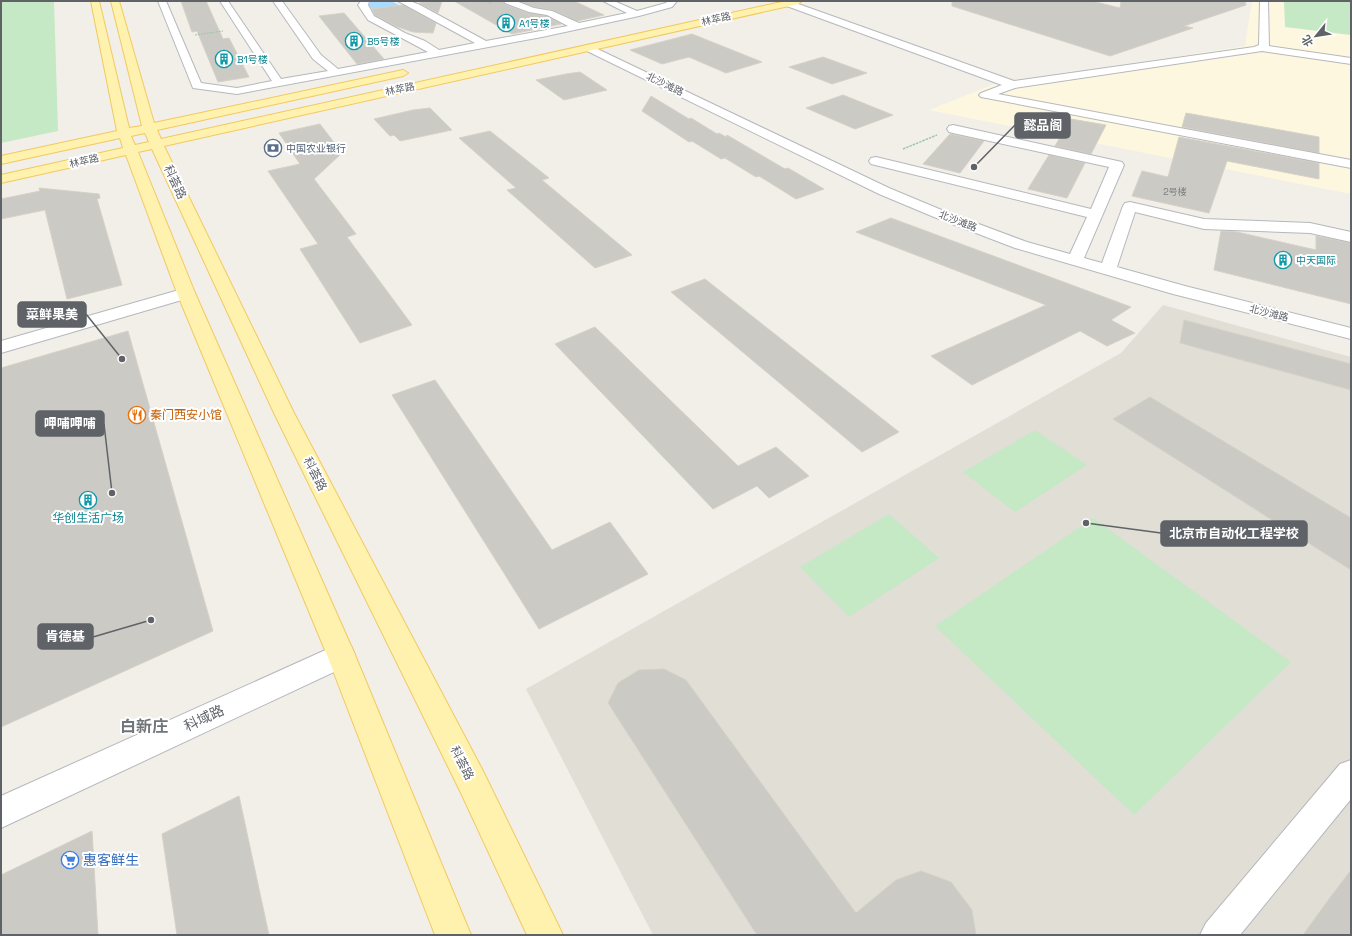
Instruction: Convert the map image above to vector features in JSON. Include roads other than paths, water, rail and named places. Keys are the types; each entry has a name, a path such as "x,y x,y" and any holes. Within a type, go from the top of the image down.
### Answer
{"main road":[{"path":"96,1 127,141 186,293 341,655 453,935"},
{"name":"科荟路","path":"115,1 153,135 284,413 472,782 545,935"},
{"name":"林萃路","path":"1,179 44,170 127,141 153,135 224,128 798,1"},
{"path":"485,50 664,18"},
{"name":"林萃路","path":"1,160 39,151 127,141 153,135 214,113 416,70"},
{"path":"214,113 224,128"},
{"path":"39,151 44,170"}],"street":[{"path":"162,1 197,86 237,91 438,54 485,50 577,26 636,14 669,4 673,1"},
{"path":"224,1 279,84"},
{"path":"277,1 317,58 337,73"},
{"path":"365,1 363,4 366,12 371,18 402,35 421,43 438,54"},
{"path":"402,1 417,7 485,50"},
{"path":"508,1 532,10 549,13 577,26"},
{"path":"607,1 636,14"},
{"path":"1264,1 1264,46 1257,50 1013,85 985,95 1351,164"},
{"path":"787,4 1013,85"},
{"name":"北沙滩路","path":"589,48 884,191 938,214 1021,245 1074,261 1351,334"},
{"path":"1260,48 1351,61"},
{"path":"952,129 1116,165 1074,261"},
{"path":"876,160 1094,214"},
{"path":"1108,270 1130,206 1204,224 1310,228 1351,237"},
{"path":"1,347 186,293"},
{"name":"科域路","path":"1,812 341,655"},
{"path":"1218,935 1351,776"}],"water":[{"path":"371,1 391,1 401,6 372,9 368,5"}],"place":[{"name":"A1号楼","path":"506,23"},
{"name":"B5号楼","path":"354,41"},
{"name":"B1号楼","path":"224,59"},
{"name":"中国农业银行","path":"273,148"},
{"name":"懿品阁","path":"974,167"},
{"name":"中天国际","path":"1283,260"},
{"name":"菜鲜果美","path":"122,359"},
{"name":"秦门西安小馆","path":"137,415"},
{"name":"呷哺呷哺","path":"112,493"},
{"name":"华创生活广场","path":"88,500"},
{"name":"北京市自动化工程学校","path":"1086,523"},
{"name":"肯德基","path":"151,620"},
{"name":"惠客鲜生","path":"70,860"}],"district":[{"name":"白新庄","path":"144,726"}]}
